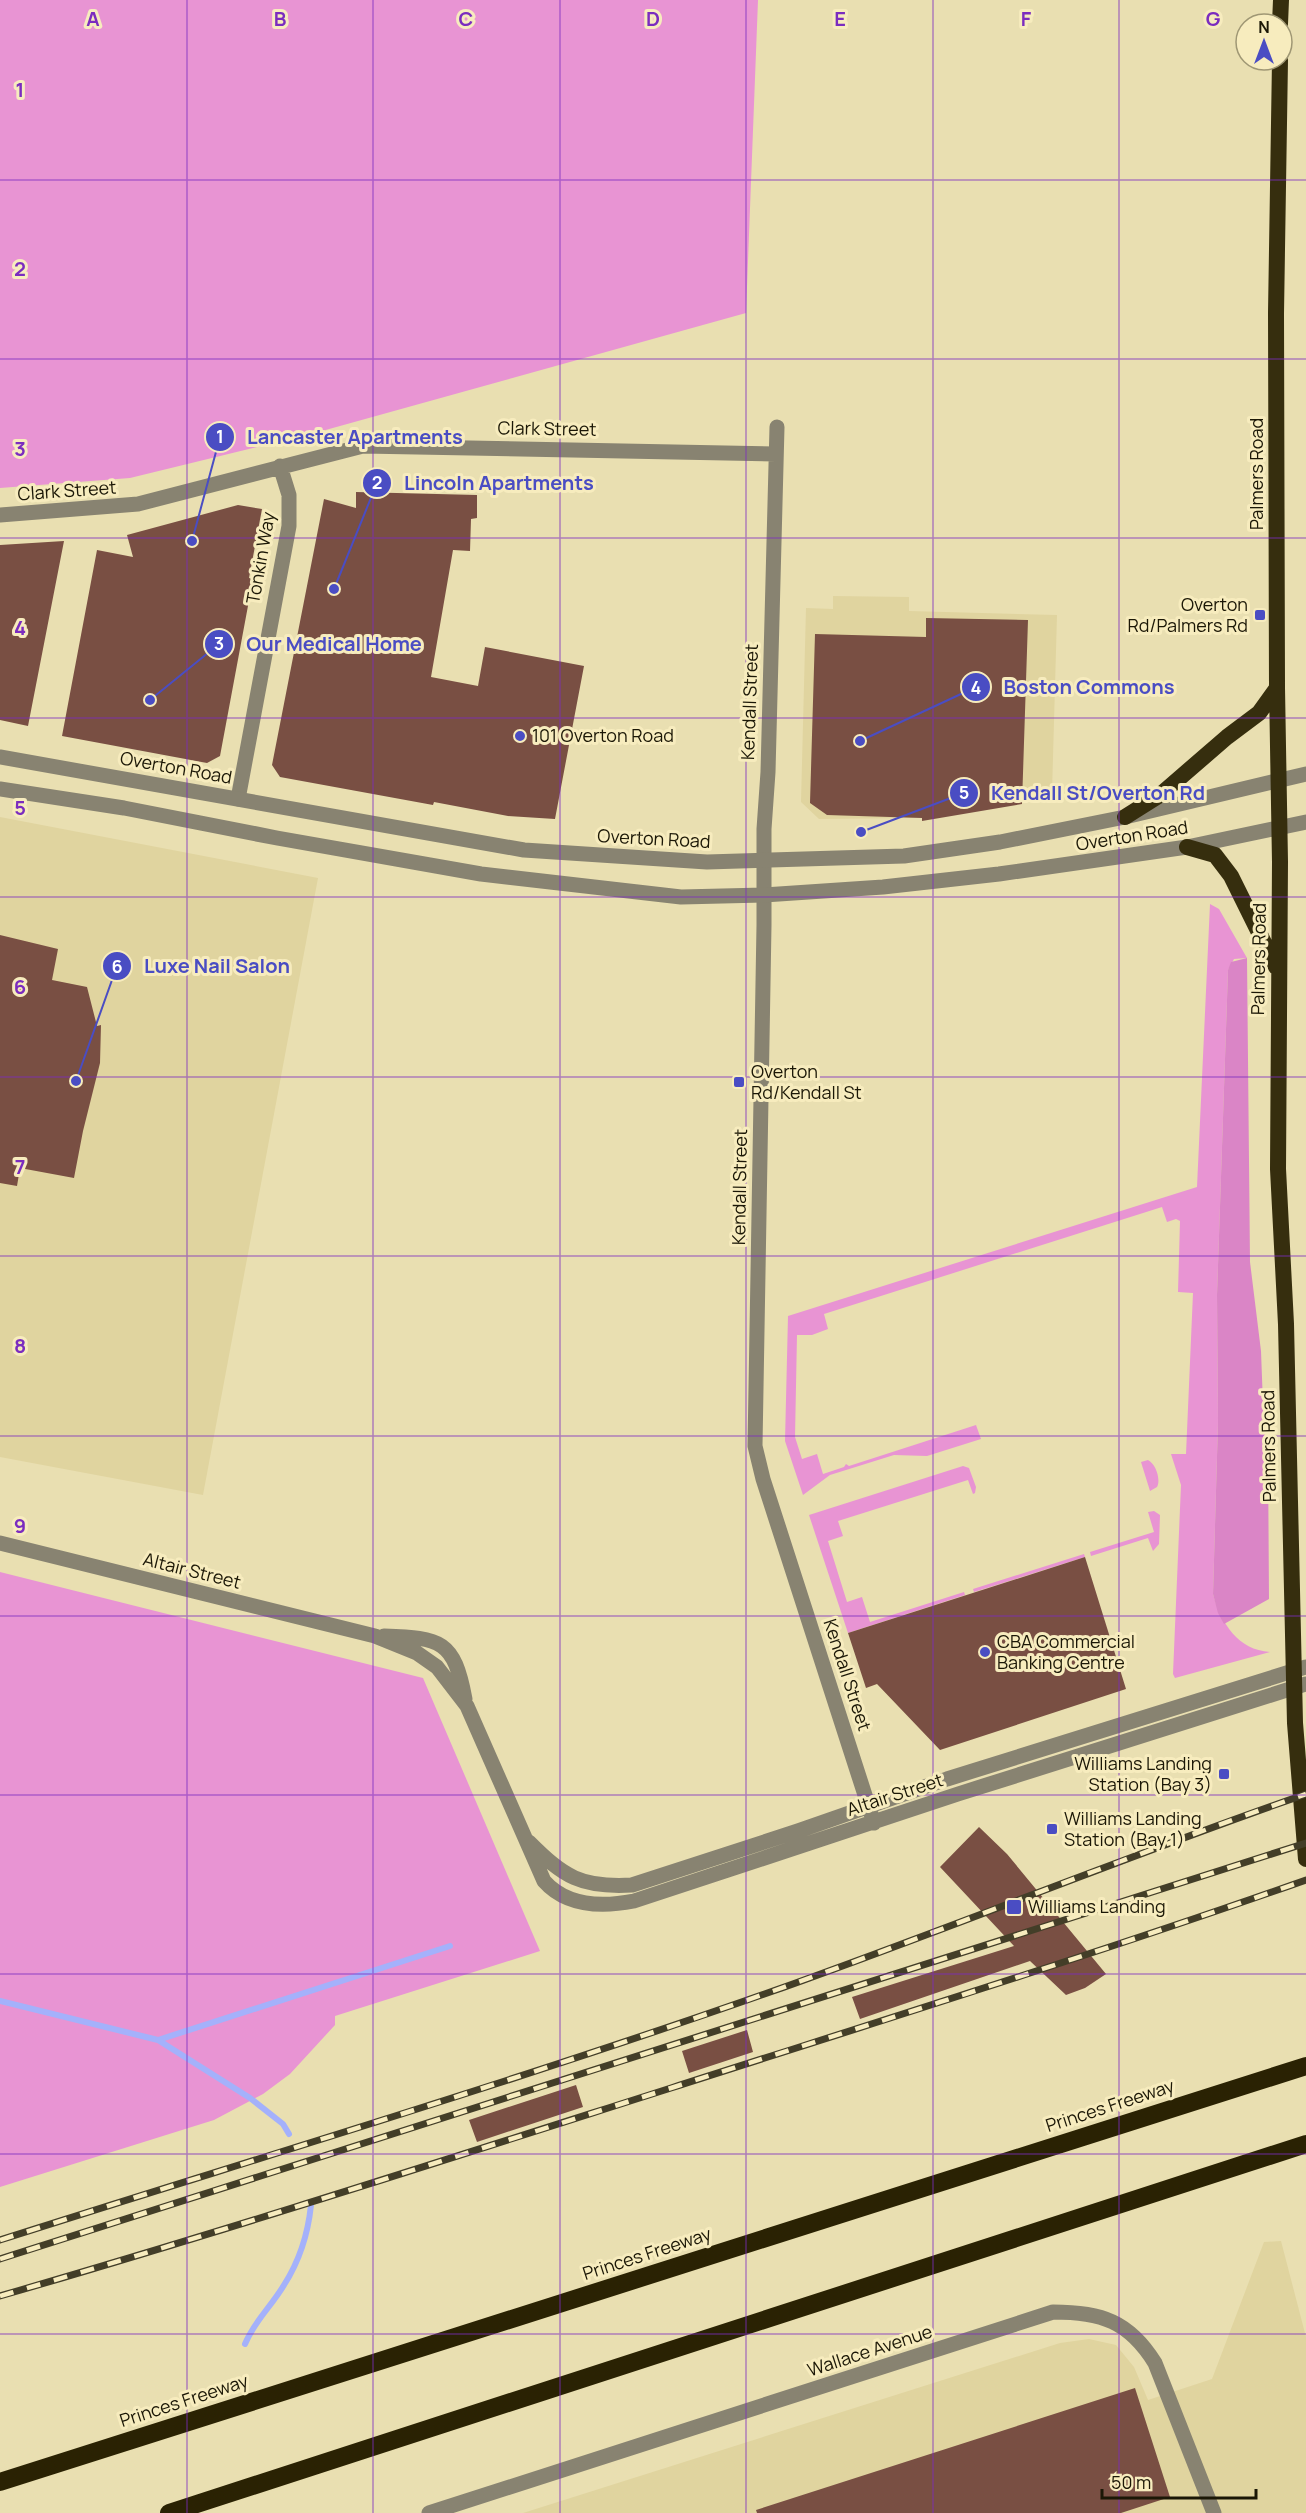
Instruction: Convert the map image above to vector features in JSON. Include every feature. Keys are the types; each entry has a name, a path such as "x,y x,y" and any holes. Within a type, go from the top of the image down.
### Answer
{"highway":[{"name":"Palmers Road","path":"1280,72 1276,313 1279,781 1278,1169 1286,1324 1295,1724 1306,1859"},
{"path":"1125,817 1161,795 1227,737 1259,713 1277,688"},
{"path":"1187,847 1215,855 1231,876 1278,970"},
{"name":"Princes Freeway","path":"0,2482 1306,2066"},
{"path":"170,2513 1161,2189 1306,2144"}],"street":[{"name":"Kendall Street","path":"777,427 768,772 763,861 755,1446 763,1479 874,1822"},
{"name":"Clark Street","path":"0,515 138,504 351,447 377,445 776,454"},
{"name":"Tonkin Way","path":"238,799 289,526 289,495 280,466"},
{"name":"Overton Road","path":"0,757 524,850 706,862 903,856 1000,842 1125,817 1306,774"},
{"name":"Overton Road","path":"0,789 124,808 481,874 681,897 764,895 940,881 1078,865 1187,847 1306,822"},
{"name":"Altair Street","path":"0,1544 375,1636 417,1653 437,1667 467,1706 538,1871 549,1886 570,1899 606,1906 634,1901 1306,1684"},
{"name":"Altair Street","path":"525,1838 550,1863 566,1875 605,1887 632,1884 869,1807 947,1779 1306,1667"},
{"name":"Wallace Avenue","path":"429,2513 1053,2312 1076,2312 1116,2322 1142,2342 1155,2363 1214,2513"}],"shaded area":[{"path":"0,0 758,0 746,313 322,431 130,478 0,488"},
{"path":"833,596 909,597 909,611 1057,615 1052,793 983,808 913,818 819,819 801,802 806,608 833,609"},
{"path":"0,817 318,878 203,1495 0,1457"},
{"path":"1210,904 1219,909 1247,958 1234,959 1228,970 1217,1295 1218,1422 1213,1594 1216,1605 1232,1633 1249,1646 1270,1652 1175,1678 1173,1674 1181,1485 1171,1454 1186,1454 1193,1293 1178,1292 1180,1221 1176,1219 1167,1222 1162,1207 824,1314 828,1329 812,1335 797,1335 795,1437 802,1459 817,1454 823,1474 844,1467 846,1464 849,1466 976,1425 981,1439 927,1456 894,1455 830,1475 803,1495 785,1441 788,1316 1197,1187"},
{"path":"1247,958 1250,1262 1261,1351 1264,1431 1268,1451 1269,1599 1224,1624 1218,1613 1213,1594 1218,1422 1217,1295 1228,970 1231,962"},
{"path":"1148,1460 1158,1476 1157,1487 1150,1491 1141,1462"},
{"path":"963,1466 969,1468 976,1487 975,1493 973,1494 968,1480 838,1521 843,1536 828,1541 847,1602 862,1597 870,1622 964,1592 965,1595 848,1633 809,1515"},
{"path":"1154,1511 1160,1515 1159,1544 1153,1551 1148,1538 1091,1556 1090,1552 1154,1532 1148,1512"},
{"path":"1084,1554 1085,1557 974,1592 973,1589"},
{"path":"0,1572 423,1678 540,1951 335,2016 335,2025 290,2074 263,2094 214,2120 0,2187"},
{"path":"1281,2241 1306,2337 1306,2513 523,2513 1060,2343 1089,2339 1116,2345 1134,2367 1148,2400 1212,2379 1264,2242"}],"building":[{"path":"356,492 477,495 477,518 471,519 470,551 453,550 431,677 478,686 485,647 584,666 555,819 508,816 434,802 433,805 280,777 272,765 324,499 356,508"},
{"path":"238,505 262,509 249,578 253,579 220,756 207,763 62,736 97,550 133,557 127,535"},
{"path":"64,541 28,726 0,720 0,545"},
{"path":"926,618 1028,620 1022,804 922,821 922,818 827,815 810,803 815,634 926,637"},
{"path":"0,935 58,949 52,980 87,987 97,1026 101,1025 100,1063 74,1178 20,1168 17,1186 0,1183"},
{"name":"CBA Commercial Banking Centre","path":"1085,1557 1126,1689 940,1750 877,1684 866,1688 848,1633"},
{"name":"Williams Landing","path":"979,1827 1007,1854 1106,1974 1085,1988 1066,1995 1030,1961 860,2019 852,1997 1014,1946 940,1867"},
{"path":"747,2030 753,2052 689,2073 682,2051"},
{"path":"576,2085 583,2107 477,2142 469,2120"},
{"path":"1135,2388 1170,2497 1121,2513 757,2513 756,2510"}],"waterway":[{"path":"158,2040 450,1946"},
{"path":"0,2001 158,2040 250,2098 283,2124 289,2134"},
{"path":"245,2344 253,2328 279,2293 295,2266 308,2226 311,2205"}],"railway":[{"path":"0,2240 484,2088 677,2024 840,1967 1306,1794"},
{"path":"0,2259 1306,1843"},
{"path":"0,2296 252,2220 910,2012 1306,1880"}],"place":[{"name":"Lancaster Apartments","path":"192,541"},
{"name":"Lincoln Apartments","path":"334,589"},
{"name":"Overton Rd/Palmers Rd","path":"1260,615"},
{"name":"Our Medical Home","path":"150,700"},
{"name":"101 Overton Road","path":"520,736"},
{"name":"Boston Commons","path":"860,741"},
{"name":"Kendall St/Overton Rd","path":"861,832"},
{"name":"Luxe Nail Salon","path":"76,1081"},
{"name":"Overton Rd/Kendall St","path":"739,1082"},
{"name":"CBA Commercial Banking Centre","path":"985,1652"},
{"name":"Williams Landing Station (Bay 3)","path":"1224,1774"},
{"name":"Williams Landing Station (Bay 1)","path":"1052,1829"},
{"name":"Williams Landing","path":"1014,1907"}]}
